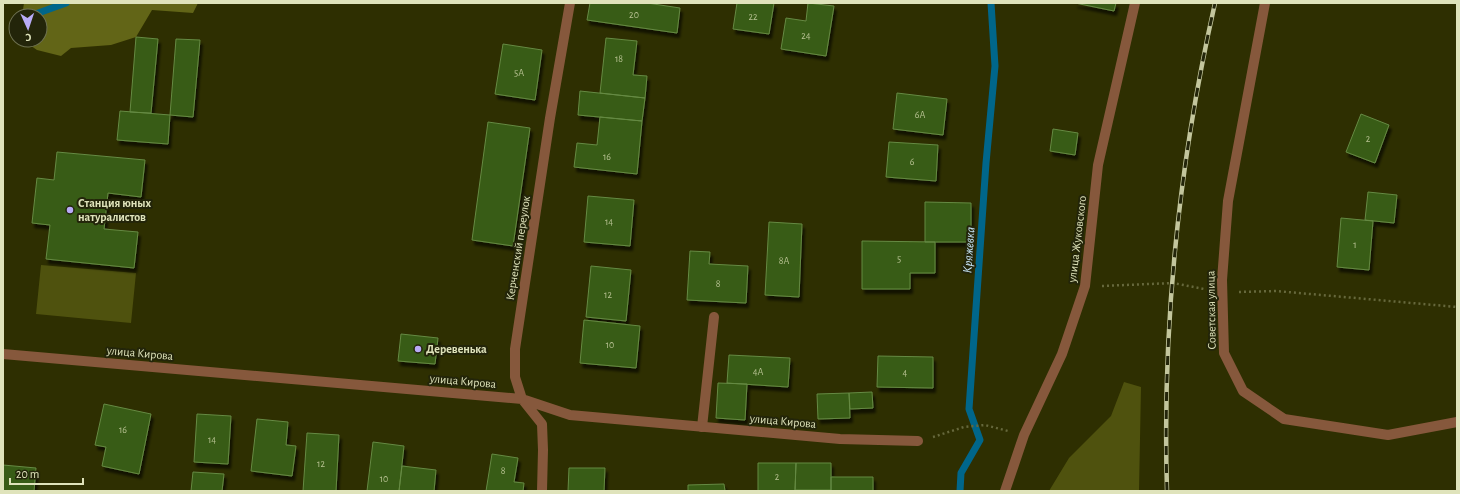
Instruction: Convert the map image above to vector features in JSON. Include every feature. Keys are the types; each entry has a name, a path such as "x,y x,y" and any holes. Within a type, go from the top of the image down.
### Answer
{"street":[{"name":"Керченский переулок","path":"542,491 544,450 542,424 522,399 515,377 515,349 550,118 570,3"},
{"name":"улица Жуковского","path":"1005,491 1024,435 1062,354 1085,286 1098,165 1135,3"},
{"name":"Советская улица","path":"1266,3 1228,201 1222,280 1224,353 1227,360 1243,391 1284,419 1388,435 1457,422"},
{"path":"702,427 714,317"},
{"name":"улица Кирова","path":"3,354 522,399 570,415 840,439 918,441"}],"path":[{"path":"1085,286 1173,283 1223,292 1276,291 1457,306"},
{"path":"918,441 964,427 985,425 1024,435"}],"shaded area":[{"path":"24,3 198,3 193,13 152,10 136,37 111,45 71,48 61,56 34,48 48,48 48,8 23,8"},
{"path":"41,265 136,273 131,323 36,314"},
{"path":"1124,382 1141,387 1139,491 1049,491 1069,458 1111,416"}],"building":[{"path":"590,3 647,3 680,8 677,33 587,20"},
{"path":"737,3 774,3 769,34 733,29"},
{"path":"808,3 834,6 826,56 781,49 786,18 806,21"},
{"path":"1075,3 1116,3 1114,11"},
{"path":"136,37 158,39 151,113 130,112"},
{"path":"606,38 637,41 633,75 647,76 645,98 600,93"},
{"path":"176,39 200,40 193,117 170,115"},
{"path":"503,44 542,50 535,100 495,94"},
{"path":"580,91 645,98 642,121 578,115"},
{"path":"897,93 947,99 943,135 893,129"},
{"path":"120,111 170,115 168,144 117,140"},
{"path":"1361,114 1389,125 1375,163 1346,152"},
{"path":"600,117 642,121 637,174 574,167 577,143 597,145"},
{"path":"488,122 530,128 513,246 472,240"},
{"path":"1053,129 1078,133 1075,155 1050,151"},
{"path":"889,142 938,145 936,181 886,177"},
{"name":"Станция юных натуралистов","path":"57,152 145,160 141,197 108,193 104,229 138,232 134,268 46,259 50,225 32,223 37,178 54,180"},
{"path":"1368,192 1397,195 1394,223 1365,220"},
{"path":"588,196 634,200 630,246 584,242"},
{"path":"925,202 971,203 971,242 925,242"},
{"path":"1341,218 1373,221 1369,270 1337,267"},
{"path":"769,222 802,224 799,297 765,295"},
{"path":"862,241 935,242 935,273 910,273 910,289 862,289"},
{"path":"690,251 710,252 709,264 748,266 746,303 687,300"},
{"path":"591,266 631,270 626,321 586,317"},
{"path":"584,320 640,326 636,368 580,363"},
{"name":"Деревенька","path":"401,334 438,338 435,364 398,361"},
{"path":"729,355 790,358 788,387 727,383"},
{"path":"878,356 933,357 933,388 877,387"},
{"path":"718,383 747,384 745,420 716,418"},
{"path":"872,392 873,408 850,409 849,393"},
{"path":"849,393 850,418 818,419 817,394"},
{"path":"104,404 151,414 139,474 102,466 106,447 95,445"},
{"path":"197,414 231,416 228,464 194,462"},
{"path":"257,419 288,422 286,445 296,446 292,476 251,471"},
{"path":"307,433 339,435 336,491 303,491"},
{"path":"373,442 404,446 399,491 367,491"},
{"path":"492,454 518,458 514,482 524,483 523,491 486,491"},
{"path":"758,463 796,463 795,491 758,491"},
{"path":"796,463 831,463 831,490 795,490"},
{"path":"3,465 36,468 34,491 3,491"},
{"path":"402,466 436,470 434,491 399,491"},
{"path":"569,468 605,468 604,491 568,491"},
{"path":"193,472 224,474 222,491 191,491"},
{"path":"831,477 873,477 873,491 831,491"},
{"path":"724,484 725,491 688,491 688,485"}],"waterway":[{"name":"Кряжевка","path":"48,10 66,3"},
{"name":"Кряжевка","path":"960,491 961,473 980,440 969,409 986,163 995,66 991,3"}],"railway":[{"path":"1167,491 1167,368 1170,307 1183,184 1192,123 1202,63 1215,3"}],"place":[{"name":"Станция юных натуралистов","path":"70,210"},
{"name":"Деревенька","path":"418,349"}]}
